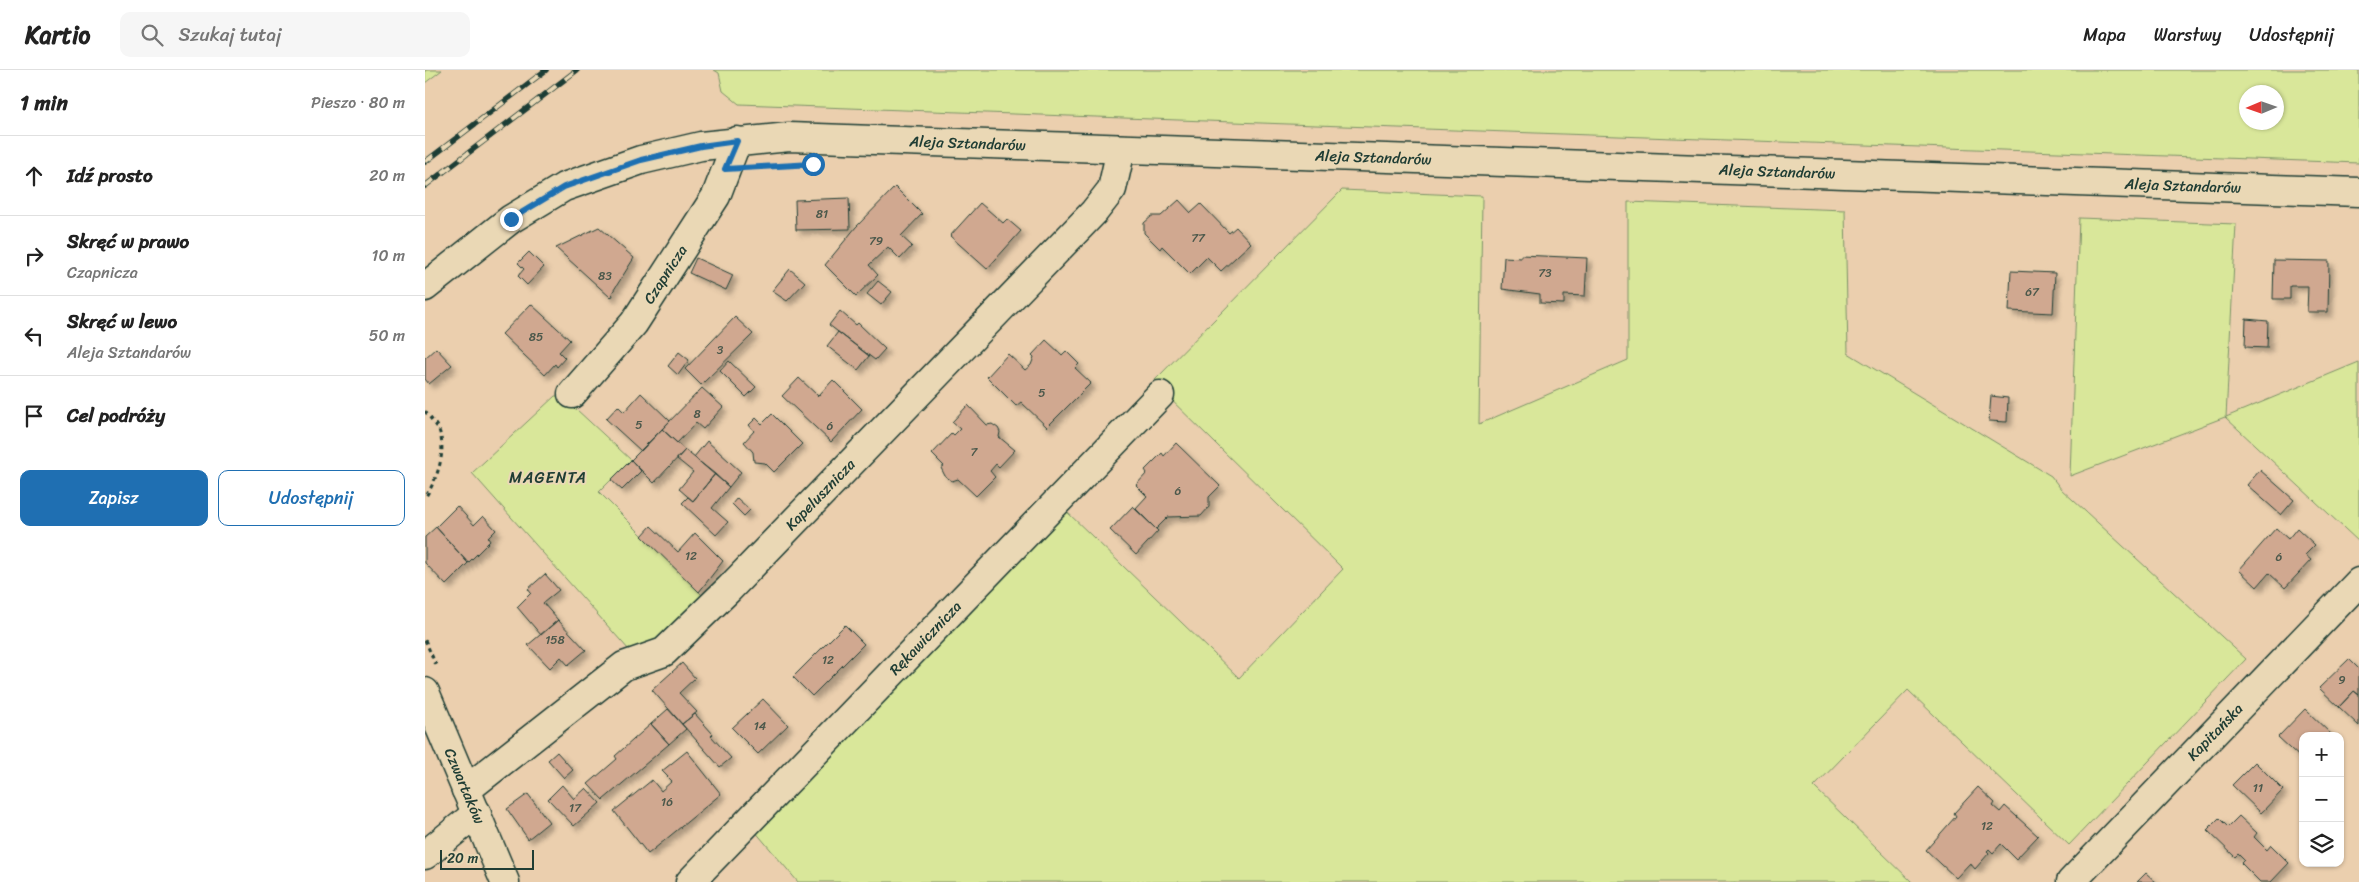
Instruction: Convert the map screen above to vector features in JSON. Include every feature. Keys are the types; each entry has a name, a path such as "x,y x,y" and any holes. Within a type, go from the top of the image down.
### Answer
{"street":[{"name":"Aleja Sztandarów","path":"425,287 511,219 564,187 641,160 701,146 789,137 2359,192"},
{"name":"Czapnicza","path":"572,394 634,323 716,196 737,141"},
{"name":"Kapelusznicza","path":"425,856 471,801 624,666 664,652 729,588 1094,212 1111,189 1121,149"},
{"name":"Rękawicznicza","path":"690,882 1160,395"},
{"name":"Kapitańska","path":"2071,882 2359,582"},
{"name":"Czwartaków","path":"425,692 505,882"}],"path":[{"path":"425,411 439,430 442,457 431,488 425,498"}],"green space":[{"path":"425,70 442,70 425,83"},
{"path":"714,70 2359,70 2359,163 739,104 723,91 719,73"},
{"path":"1342,190 1482,196 1479,424 1628,360 1628,202 1845,210 1848,353 2051,476 2061,489 2246,659 2069,845 1908,690 1814,787 1912,882 798,882 754,830 1065,510 1239,678 1343,569 1153,382"},
{"path":"2079,218 2236,224 2226,417 2359,362 2359,542 2225,417 2070,476"},
{"path":"555,396 562,396 631,460 599,492 708,601 664,641 629,650 472,473"}],"building":[{"path":"895,187 922,214 901,236 912,246 900,259 888,247 869,265 878,275 856,296 825,265 856,227"},
{"path":"849,198 850,229 796,230 795,200"},
{"path":"1179,200 1191,213 1201,204 1229,233 1236,227 1251,243 1221,271 1207,257 1190,274 1162,246 1160,249 1144,233 1144,223 1152,216 1161,216"},
{"path":"980,203 1003,223 1007,219 1021,231 987,269 950,236"},
{"path":"599,227 634,258 612,293 613,296 610,297 556,248"},
{"path":"529,252 544,267 527,285 518,276 524,269 518,263"},
{"path":"1521,255 1587,258 1585,296 1564,295 1564,304 1540,303 1540,294 1502,289 1504,257 1521,258"},
{"path":"696,258 733,275 726,290 689,273"},
{"path":"2274,260 2329,261 2328,312 2307,312 2308,286 2290,286 2290,299 2273,299"},
{"path":"790,269 805,282 787,301 772,291"},
{"path":"2011,271 2055,273 2053,313 2009,311"},
{"path":"878,281 892,292 881,305 867,294"},
{"path":"531,304 570,340 559,352 565,358 557,367 555,364 545,375 502,334"},
{"path":"840,311 856,325 858,323 885,349 875,360 829,325"},
{"path":"735,317 753,334 701,385 685,369"},
{"path":"2246,319 2268,321 2267,348 2245,347"},
{"path":"838,332 869,356 858,370 827,346"},
{"path":"1046,340 1062,355 1066,351 1079,364 1075,368 1091,383 1047,427 1021,402 1016,406 987,377 1008,354 1025,370 1031,365 1034,357 1032,355"},
{"path":"436,348 452,365 429,384 425,379 425,358"},
{"path":"679,352 689,360 678,375 668,366"},
{"path":"729,361 756,387 746,397 720,371"},
{"path":"799,378 818,396 833,380 862,409 831,442 782,396"},
{"path":"702,388 723,407 703,429 696,423 677,443 662,429"},
{"path":"641,393 670,421 641,451 606,419 618,406 624,412"},
{"path":"1991,396 2008,398 2007,422 1989,421"},
{"path":"968,405 987,425 992,424 998,428 1000,432 999,437 1015,450 999,467 996,464 990,471 995,477 976,496 958,479 952,481 945,476 941,468 944,466 932,454 952,433 954,435 960,429 952,422"},
{"path":"772,414 802,444 774,472 765,463 754,462 753,452 744,442 754,431 749,425 756,418 762,424"},
{"path":"662,429 685,450 654,483 631,460"},
{"path":"707,441 741,472 729,487 694,457"},
{"path":"1176,443 1220,486 1209,497 1209,507 1201,516 1168,517 1156,529 1135,509 1147,496 1136,485 1147,473 1145,470 1162,453 1164,456"},
{"path":"685,450 715,474 693,501 679,489 693,472 677,459"},
{"path":"631,460 641,471 622,490 611,480"},
{"path":"2260,470 2294,500 2281,515 2247,485"},
{"path":"715,474 729,487 712,508 728,522 716,535 682,503 688,497 693,501"},
{"path":"737,498 750,510 744,516 732,504"},
{"path":"457,506 474,525 483,516 496,530 488,538 490,541 468,563 436,527"},
{"path":"1133,506 1158,531 1136,555 1110,530"},
{"path":"651,526 678,552 695,533 723,561 699,592 642,536"},
{"path":"436,527 468,563 446,585 425,563 425,537"},
{"path":"2276,528 2288,539 2297,528 2315,545 2305,555 2311,560 2285,588 2269,573 2257,587 2239,570"},
{"path":"545,574 559,590 543,603 558,620 541,635 517,607 531,593 528,589"},
{"path":"558,620 586,650 568,665 561,657 550,668 528,645"},
{"path":"845,625 864,644 812,696 793,677"},
{"path":"2349,659 2359,669 2359,695 2354,691 2339,707 2319,688"},
{"path":"682,663 695,678 679,693 697,712 682,724 652,690"},
{"path":"2354,691 2359,695 2359,726 2339,707"},
{"path":"763,699 788,725 758,754 732,728"},
{"path":"668,709 686,729 669,744 651,724"},
{"path":"2305,709 2329,732 2299,732 2299,756 2278,737"},
{"path":"695,714 713,734 711,736 731,758 720,767 682,724"},
{"path":"651,724 669,744 603,800 588,784 617,759 615,756"},
{"path":"687,751 721,794 648,854 614,811 652,780 661,791 672,781 662,771"},
{"path":"557,752 573,770 564,778 548,760"},
{"path":"2255,762 2283,790 2261,813 2232,785"},
{"path":"562,785 574,799 586,788 600,803 574,826 548,799"},
{"path":"1978,787 1995,803 1993,806 2000,812 2005,806 2038,836 2016,859 2001,844 1993,853 1989,849 1987,851 1989,853 1975,869 1970,863 1956,878 1926,850 1956,816 1954,813"},
{"path":"528,794 549,822 528,839 507,809"},
{"path":"2239,816 2257,833 2254,837 2267,850 2271,845 2289,863 2271,882 2260,882 2241,863 2244,860 2238,854 2235,857 2207,830 2219,818 2228,827"},
{"path":"2146,873 2156,882 2137,882"}],"railway":[{"path":"425,162 546,70"},
{"path":"425,186 577,70"}],"district":[{"name":"MAGENTA","path":"548,477"}],"route":[{"path":"511,219 564,187 641,160 701,146 737,141 725,169 813,164"}]}
